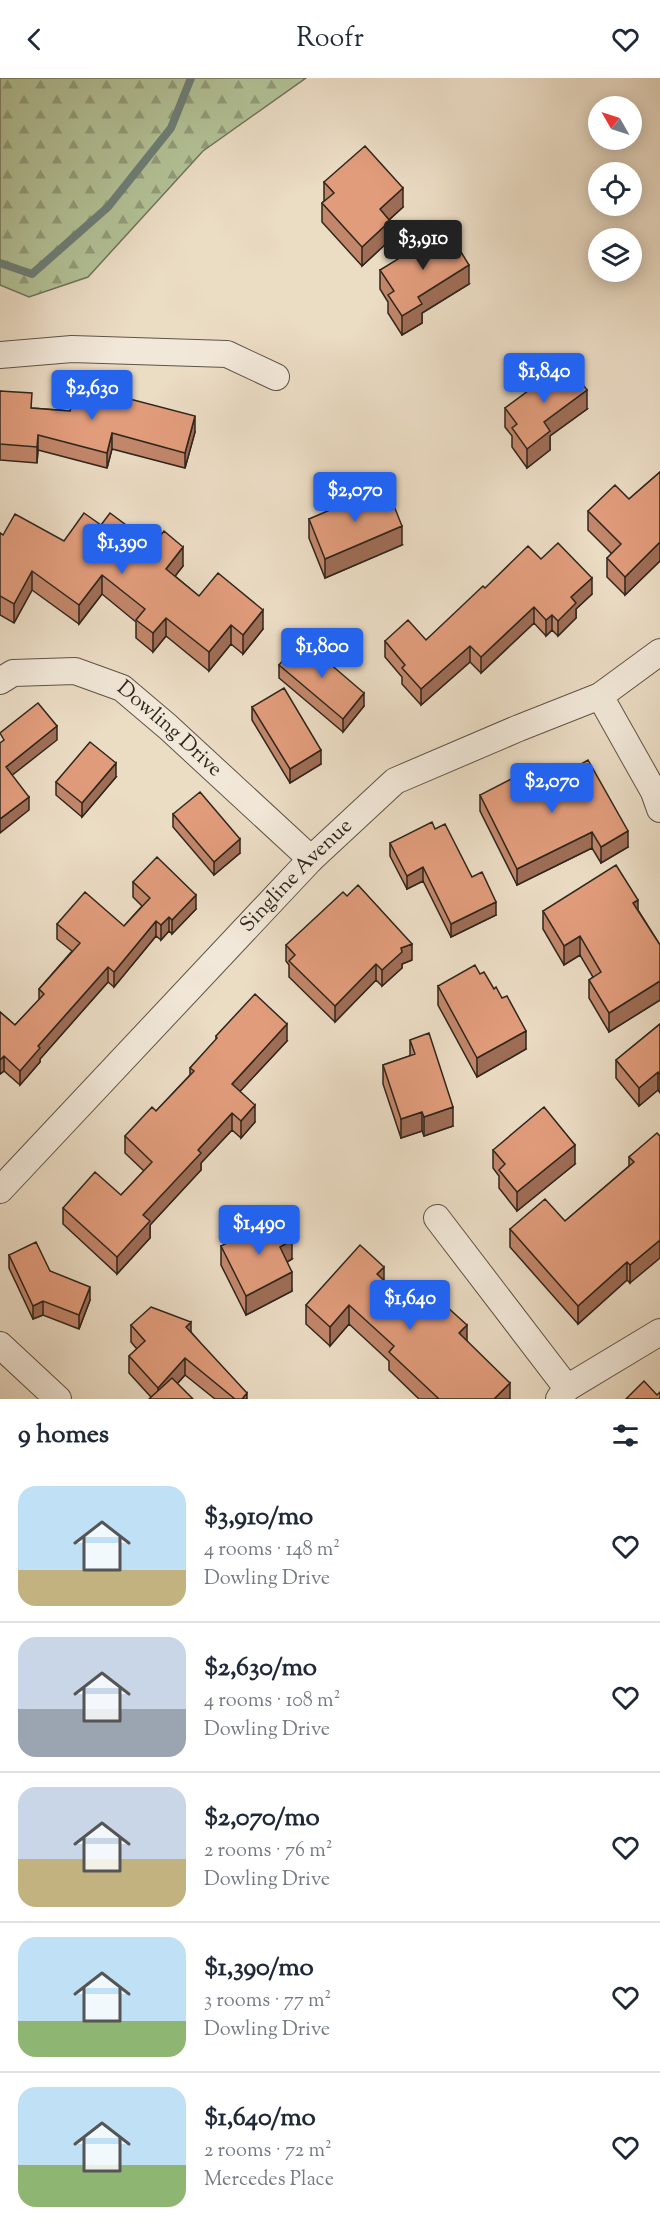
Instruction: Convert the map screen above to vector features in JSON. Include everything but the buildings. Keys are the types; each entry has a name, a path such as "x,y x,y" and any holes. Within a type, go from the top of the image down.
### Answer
{"street":[{"path":"0,355 72,350 227,354 276,377"},
{"name":"Singline Avenue","path":"0,1190 311,859 395,781 600,696 660,652"},
{"name":"Dowling Drive","path":"0,681 13,673 75,671 122,688 168,727 311,859"},
{"path":"600,696 654,792 660,809"},
{"path":"437,1218 563,1393 660,1332"},
{"path":"0,1345 58,1399"}],"green space":[{"path":"0,78 306,78 203,151 88,277 29,297 0,285"}],"waterway":[{"path":"0,263 32,274 108,207 171,128 191,78"}]}
